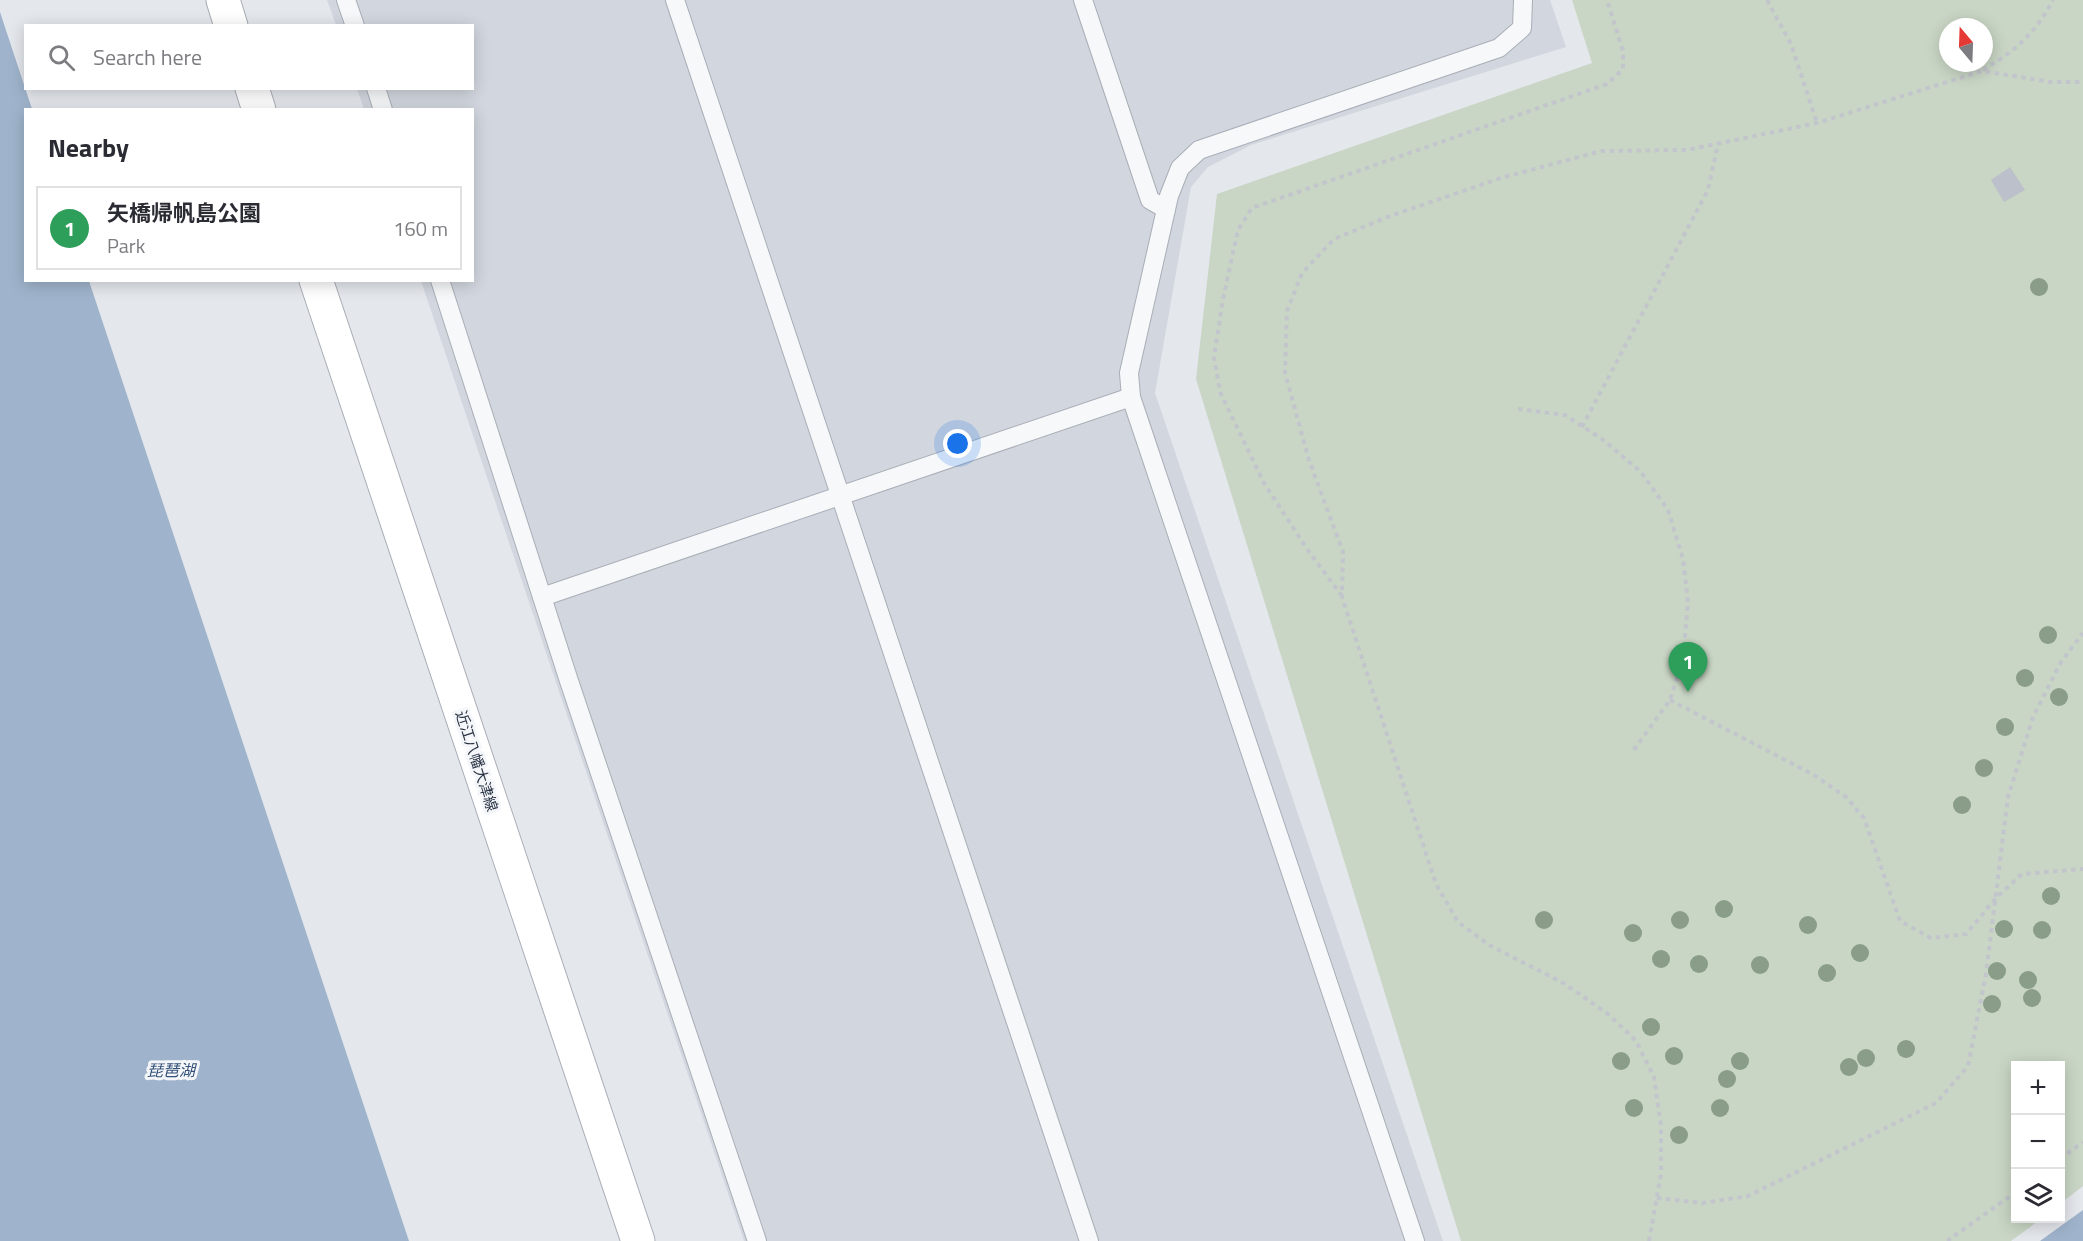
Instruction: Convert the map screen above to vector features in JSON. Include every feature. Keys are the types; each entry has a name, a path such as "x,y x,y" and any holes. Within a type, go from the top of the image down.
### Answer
{"main road":[{"path":"223,0 230,24"},
{"path":"253,90 258,108"},
{"name":"近江八幡大津線","path":"317,282 638,1241"}],"lane":[{"path":"346,0 354,24"},
{"path":"675,0 1089,1241"},
{"path":"1083,0 1150,200 1166,210"},
{"path":"1415,1241 1131,397 1129,374 1166,210 1180,168 1199,150 1499,48 1522,28 1523,0"},
{"path":"377,90 382,108"},
{"path":"441,282 542,597 757,1241"},
{"path":"542,597 1131,397"}],"path":[{"path":"1607,0 1623,51 1623,69 1607,84 1252,208 1238,230 1214,357 1220,392 1264,483 1342,597 1436,884 1458,922 1489,945 1565,984 1608,1014 1636,1041 1654,1077 1661,1126 1661,1174 1649,1241"},
{"path":"1767,0 1791,44 1817,123"},
{"path":"1993,64 2016,50 2043,18 2053,0"},
{"path":"1342,597 1343,552 1309,460 1285,373 1287,311 1302,273 1334,239 1390,216 1501,178 1601,151 1687,150 1718,144 1817,123 1979,72"},
{"path":"1988,72 2051,82 2083,82"},
{"path":"1582,427 1708,190 1718,144"},
{"path":"1518,409 1565,415 1602,439 1641,472 1668,510 1683,559 1688,602 1683,659 1670,700 1633,751"},
{"path":"1657,1197 1702,1203 1748,1196 1936,1103 1968,1066 1986,974 2008,797 2033,717 2061,662 2083,633"},
{"path":"1670,700 1815,775 1846,797 1864,818 1900,921 1931,938 1966,934 1996,898 2022,874 2083,869"},
{"path":"2065,1156 2083,1142"},
{"path":"1947,1241 2011,1196"}],"shaded area":[{"path":"327,0 1550,0 1566,47 1251,145 1208,167 1191,187 1155,393 1443,1241 744,1241 421,282 474,282 474,108 364,108 357,90 474,90 474,24 336,24"}],"green space":[{"path":"1572,0 2083,0 2083,1186 2065,1200 2065,1061 2011,1061 2011,1223 2036,1223 2011,1241 1461,1241 1196,379 1217,194 1592,63"}],"water":[{"name":"琵琶湖","path":"0,12 32,108 24,108 24,282 89,282 409,1241 0,1241"},
{"path":"2083,1210 2083,1241 2040,1241 2065,1223"}],"building":[{"path":"2010,167 2025,190 2004,202 1991,180"}],"place":[{"name":"矢橋帰帆島公園","path":"1688,692"}]}
